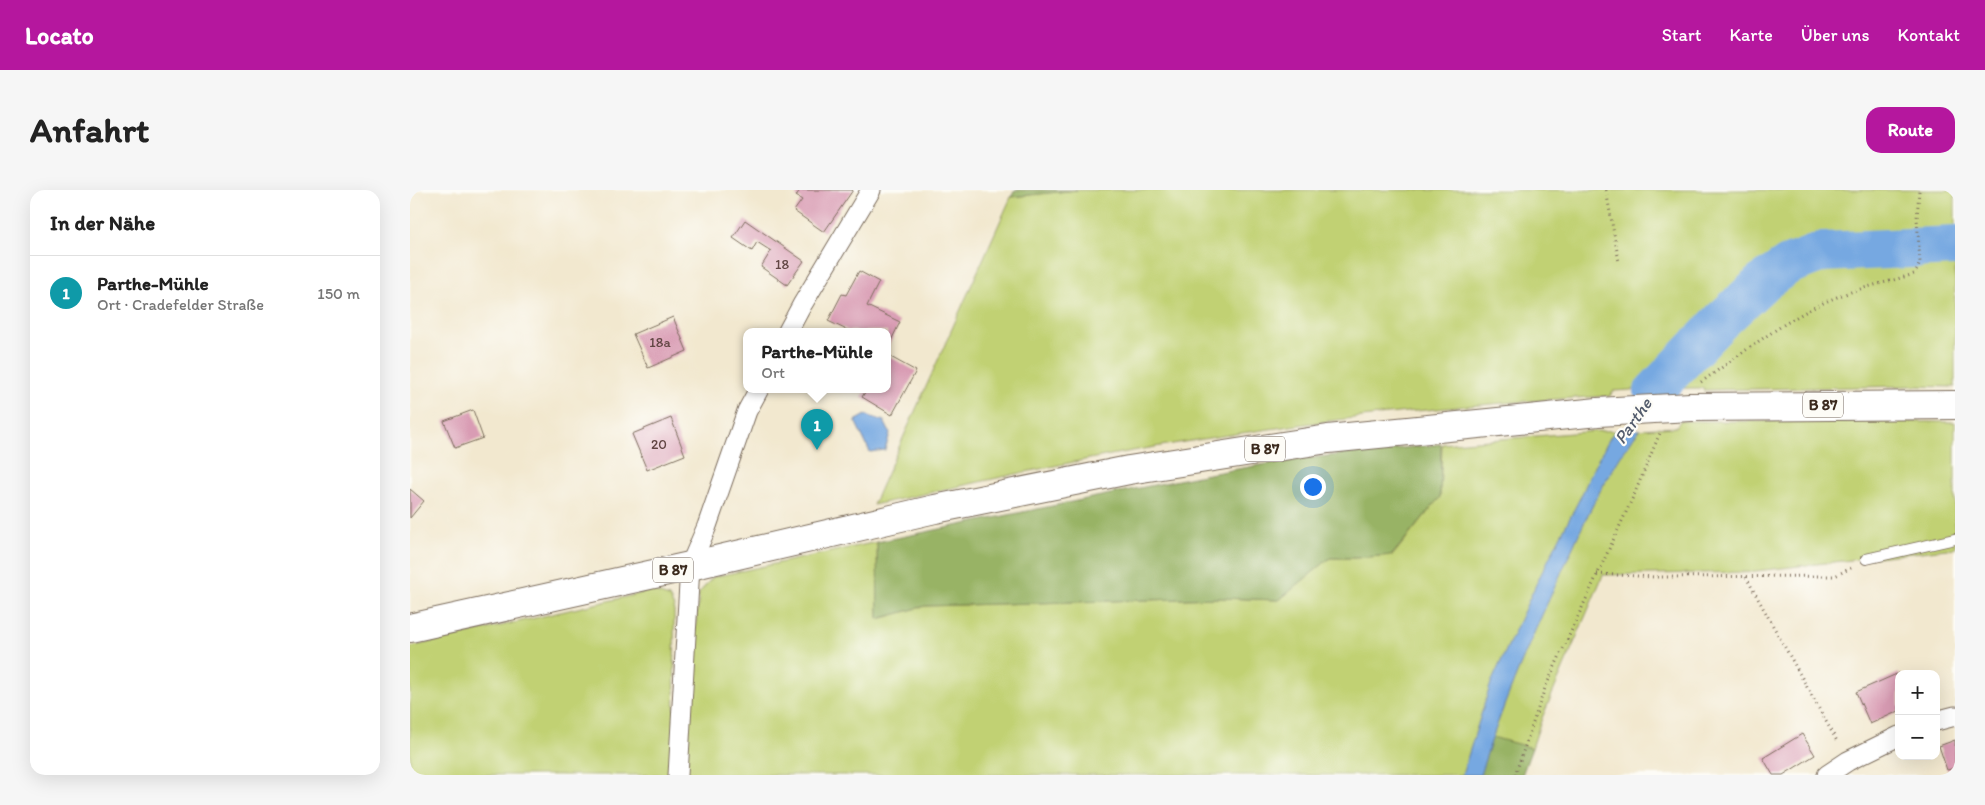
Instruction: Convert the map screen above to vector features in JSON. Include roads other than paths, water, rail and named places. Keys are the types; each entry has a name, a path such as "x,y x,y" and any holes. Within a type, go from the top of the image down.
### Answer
{"main road":[{"name":"B 87","path":"410,628 935,509 1129,470 1328,439 1598,412 1695,395 1955,404"}],"street":[{"path":"790,328 871,190"},
{"path":"678,775 690,566 707,526 747,411 756,393"},
{"path":"1940,720 1955,716"},
{"path":"1827,775 1848,761 1895,738"}],"lane":[{"path":"1866,559 1955,539"}],"water":[{"path":"1686,346 1702,357 1646,421 1621,456 1599,493 1525,653 1480,775 1462,775 1491,683 1538,580 1595,465 1611,436 1637,400"},
{"path":"866,415 884,421 890,433 885,450 870,452 855,421"}],"waterway":[{"name":"Parthe","path":"1654,391 1721,321 1762,283 1788,265 1822,252 1955,246"}],"place":[{"name":"Parthe-Mühle","path":"817,450"}]}
